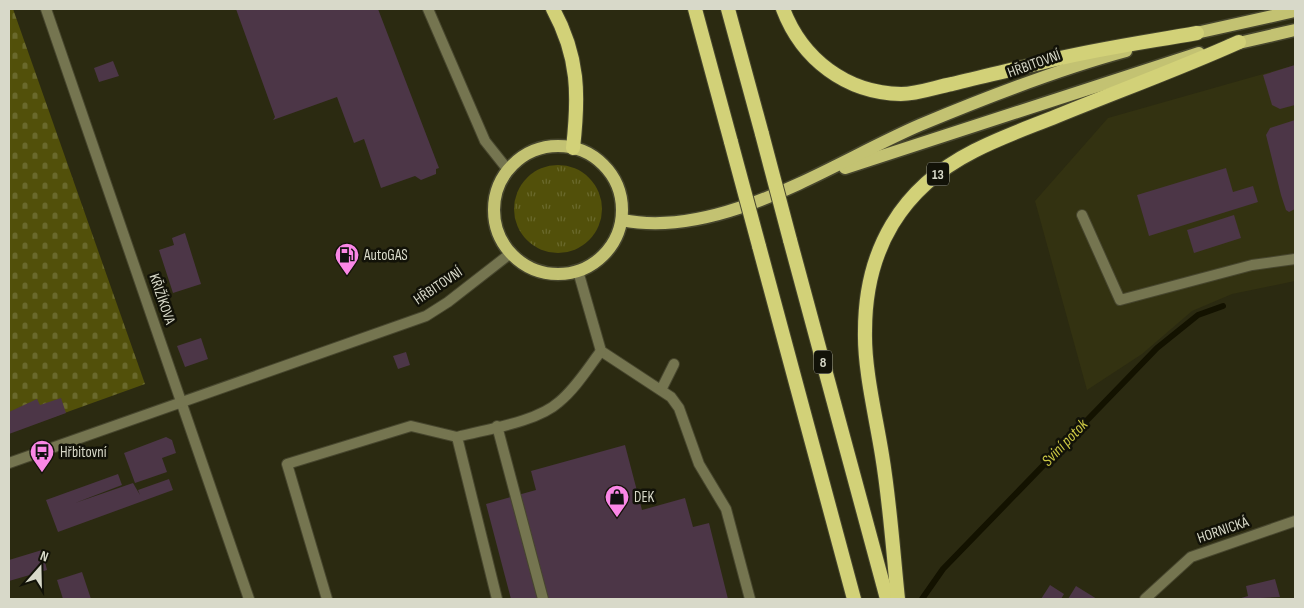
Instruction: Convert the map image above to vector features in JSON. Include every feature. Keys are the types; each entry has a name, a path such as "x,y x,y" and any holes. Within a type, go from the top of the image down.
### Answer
{"highway":[{"path":"553,9 573,56 577,80 578,104 573,148"},
{"name":"8","path":"695,9 854,599"},
{"name":"8","path":"728,9 887,599"},
{"path":"783,9 796,36 806,51 822,66 838,77 867,90 896,94 920,91 1064,57 1197,32"},
{"name":"13","path":"898,599 886,478 865,333 866,304 870,276 892,222 906,203 927,182 974,151 1085,105 1175,71 1239,42"}],"main road":[{"name":"HŘBITOVNÍ","path":"622,220 664,224 709,216 758,200 797,184 919,126 1034,80 1114,54 1197,32 1295,10"},
{"name":"HŘBITOVNÍ","path":"797,184 1126,76 1239,42 1295,30"},
{"path":"555,146 573,148 599,161 614,178 621,197 622,220 618,233 606,253 597,262 578,271 558,274 538,271 528,267 511,253 499,234 494,211 498,188 508,170 524,156 535,150 555,146"}],"street":[{"name":"KŘIŽÍKOVA","path":"46,9 249,599"},
{"path":"428,9 485,141 508,170"},
{"path":"1082,215 1120,300 1252,265 1295,259"},
{"name":"HŘBITOVNÍ","path":"9,463 426,316 448,302 511,253"},
{"path":"578,271 601,351 671,397 680,408 699,464 726,509 750,599"},
{"path":"327,599 287,464 411,426 457,437 539,416 559,403 575,386 601,351"},
{"path":"661,390 674,364"},
{"path":"497,426 543,599"},
{"path":"457,437 497,599"},
{"name":"HORNICKÁ","path":"1144,599 1191,558 1295,521"}],"shaded area":[{"path":"1295,65 1295,281 1232,294 1192,311 1142,354 1087,390 1035,201 1108,118"}],"green space":[{"path":"9,9 13,9 145,384 9,433"},
{"path":"558,165 575,169 589,178 598,192 602,209 598,226 589,240 575,249 558,253 541,249 527,240 518,226 514,209 518,192 527,178 541,169"}],"building":[{"path":"236,9 378,9 439,168 436,169 436,174 421,180 415,176 381,188 364,139 354,143 337,97 273,120 275,117"},
{"path":"113,61 119,76 99,82 94,68"},
{"path":"1295,65 1295,105 1280,109 1272,105 1263,75"},
{"path":"1295,120 1295,209 1289,212 1286,210 1281,195 1266,135 1270,128"},
{"path":"1226,168 1233,192 1253,186 1258,202 1149,236 1137,195"},
{"path":"1234,215 1241,238 1194,253 1187,230"},
{"path":"185,233 201,284 173,293 159,250 174,245 172,238"},
{"path":"201,338 208,359 185,367 177,346"},
{"path":"406,352 410,365 398,369 393,356"},
{"path":"61,398 66,413 9,434 9,412 37,399 40,405"},
{"path":"166,437 172,440 176,453 162,458 167,472 135,483 124,453"},
{"name":"DEK","path":"625,445 642,510 685,498 693,527 709,523 728,599 511,599 486,504 536,490 531,471"},
{"path":"118,474 122,485 75,503 133,483 140,495 138,490 169,479 173,490 58,532 46,500"},
{"path":"42,550 47,570 9,581 9,560"},
{"path":"82,572 91,599 63,599 57,580"},
{"path":"1275,579 1280,597 1238,599 1248,596 1246,586"},
{"path":"1050,585 1064,594 1061,599 1041,599"},
{"path":"1076,586 1097,599 1068,599"}],"waterway":[{"name":"Sviní potok","path":"922,599 943,569 1157,348 1198,315 1223,306"}],"place":[{"name":"AutoGAS","path":"347,276"},
{"name":"Hřbitovní","path":"42,473"},
{"name":"DEK","path":"617,518"}]}
